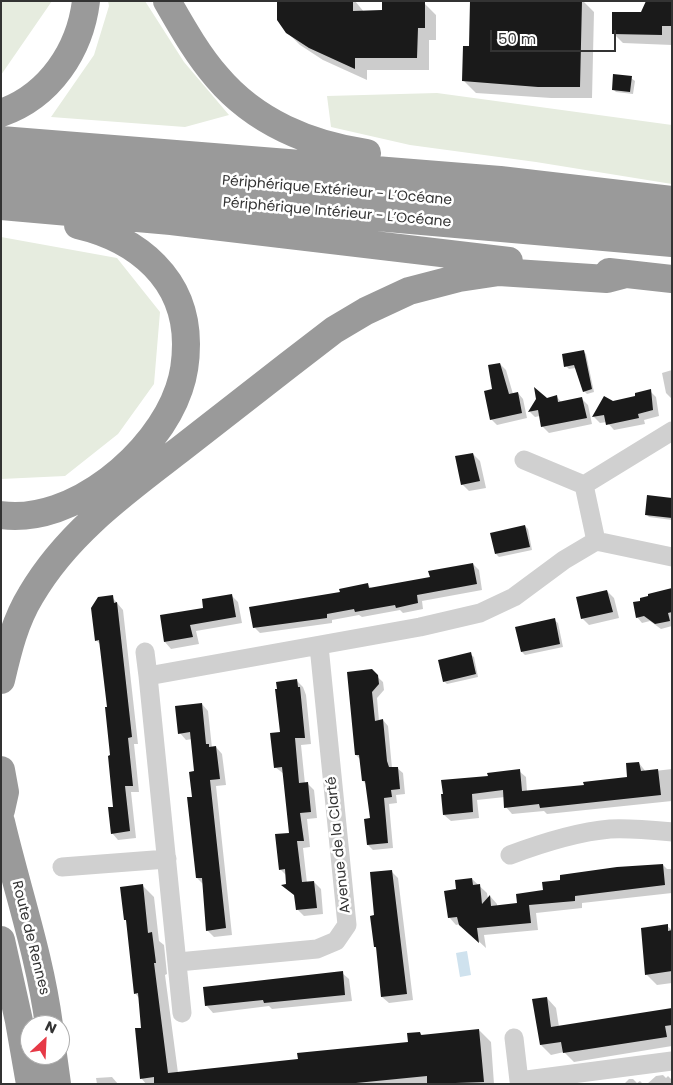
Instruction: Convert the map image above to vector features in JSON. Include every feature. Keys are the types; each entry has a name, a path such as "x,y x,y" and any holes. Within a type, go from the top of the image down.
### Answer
{"highway":[{"path":"1,113 24,102 40,90 61,69 78,37 86,1"},
{"path":"166,1 192,43 218,78 255,111 285,129 338,149 482,171 500,180"},
{"path":"1,140 500,180 672,200"},
{"name":"Périphérique Extérieur - L’Océane","path":"1,162 672,221"},
{"name":"Périphérique Intérieur - L’Océane","path":"1,184 672,243"},
{"path":"1,206 50,212 171,221 672,279"},
{"path":"1,515 27,516 59,508 92,492 109,480 131,460 156,431 174,402 180,388 183,373 186,354 185,324 178,300 163,275 142,253 128,244 97,230 64,222 50,212"},
{"path":"1,680 16,625 27,603 48,570 70,543 111,503 334,330 366,310 409,291 459,278 499,272 607,279 626,274"},
{"path":"1,770 6,792 1,810"},
{"name":"Route de Rennes","path":"1,822 34,948 47,1015"},
{"name":"Route de Rennes","path":"1,940 30,1084"},
{"path":"55,1065 57,1084"}],"street":[{"path":"584,484 672,431"},
{"path":"524,460 584,484"},
{"path":"584,484 596,541"},
{"path":"148,676 319,646 480,614 514,597 564,560 596,541 672,556"},
{"name":"Avenue de la Clarté","path":"178,962 317,949 336,941 347,925 319,646"},
{"path":"145,652 182,1013"},
{"path":"510,855 576,834 610,829 644,829 672,832"},
{"path":"62,867 167,860"},
{"path":"514,1038 519,1080 672,1061"}],"shaded area":[{"path":"1,1 52,1 1,75"},
{"path":"108,1 145,1 184,62 229,115 185,127 51,117 94,55 109,6"},
{"path":"437,93 672,125 672,184 536,162 410,145 331,127 327,96"},
{"path":"1,237 117,258 160,312 154,384 118,434 65,476 1,479"}],"water":[{"path":"467,951 471,975 460,977 456,953"}],"building":[{"path":"277,1 353,1 353,11 382,10 382,1 425,2 425,28 418,28 417,58 355,58 355,69 309,48 286,33 277,20"},
{"path":"470,1 582,1 580,87 538,87 462,81 463,46 469,46"},
{"path":"646,1 672,1 672,26 662,26 662,35 612,34 612,12 641,12"},
{"path":"613,74 632,76 630,92 612,90"},
{"path":"584,350 592,389 583,392 574,365 564,367 562,354"},
{"path":"500,363 509,394 518,392 522,413 490,420 484,391 492,389 488,365"},
{"path":"534,387 547,398 557,395 558,402 582,397 587,418 541,427 538,410 528,412 536,399"},
{"path":"651,389 653,410 638,414 639,418 606,425 604,415 592,417 604,396 613,401 635,396 635,393"},
{"path":"473,453 480,481 461,485 455,456"},
{"path":"647,495 672,498 672,518 645,515"},
{"path":"525,525 530,547 495,554 490,533"},
{"path":"473,563 477,584 417,595 418,603 396,608 395,605 355,612 354,609 327,614 327,618 253,628 249,607 340,592 339,589 368,583 369,588 430,577 428,571"},
{"path":"672,588 672,612 668,613 670,621 655,624 644,616 636,618 633,602 640,601 640,598 648,596 648,594"},
{"path":"607,590 613,612 581,619 576,597"},
{"path":"232,594 236,617 190,625 193,637 164,642 160,615 203,608 202,599"},
{"path":"113,595 114,603 117,602 132,737 128,738 133,786 125,786 130,831 111,834 108,807 113,807 105,707 107,707 99,640 95,641 91,608 98,597"},
{"path":"555,618 560,644 521,652 515,627"},
{"path":"471,652 476,674 443,682 438,660"},
{"path":"372,669 378,675 379,684 372,692 375,721 383,719 387,761 389,767 398,767 400,789 391,790 392,797 384,798 388,843 367,845 364,819 370,818 365,781 362,781 359,755 355,755 347,672"},
{"path":"297,679 298,687 300,687 305,738 295,738 299,783 308,782 311,812 300,813 304,841 297,841 302,882 314,881 317,908 296,910 294,895 281,885 286,884 285,869 279,870 275,834 289,833 282,767 274,768 270,733 280,732 275,689 277,689 276,682"},
{"path":"202,703 206,744 209,744 209,747 216,746 220,779 210,780 226,928 206,931 202,878 196,878 187,797 192,797 189,772 194,771 190,732 178,734 175,706"},
{"path":"639,762 641,771 658,769 661,795 540,808 539,804 504,808 503,790 472,794 473,812 443,815 441,780 488,776 487,773 520,769 522,791 584,785 583,782 627,777 626,763"},
{"path":"663,864 665,885 575,896 575,901 529,905 531,923 477,928 479,943 459,925 457,917 448,918 444,891 456,889 455,880 472,878 473,885 480,884 482,904 490,895 491,906 517,903 516,894 543,890 542,882 560,880 560,875 617,867"},
{"path":"392,870 407,994 381,997 376,947 374,947 370,916 374,915 370,872"},
{"path":"143,884 148,933 152,932 156,963 154,963 168,1073 298,1059 297,1053 408,1042 407,1033 420,1032 421,1035 479,1029 484,1082 427,1084 427,1076 346,1084 154,1084 154,1077 140,1079 135,1028 141,1028 138,993 134,994 126,920 124,920 120,887"},
{"path":"668,924 668,931 672,930 672,971 645,975 641,928"},
{"path":"343,971 345,995 264,1003 263,1000 205,1006 203,987"},
{"path":"547,997 551,1027 672,1008 672,1025 665,1026 667,1037 563,1053 561,1042 540,1045 532,999"}]}
